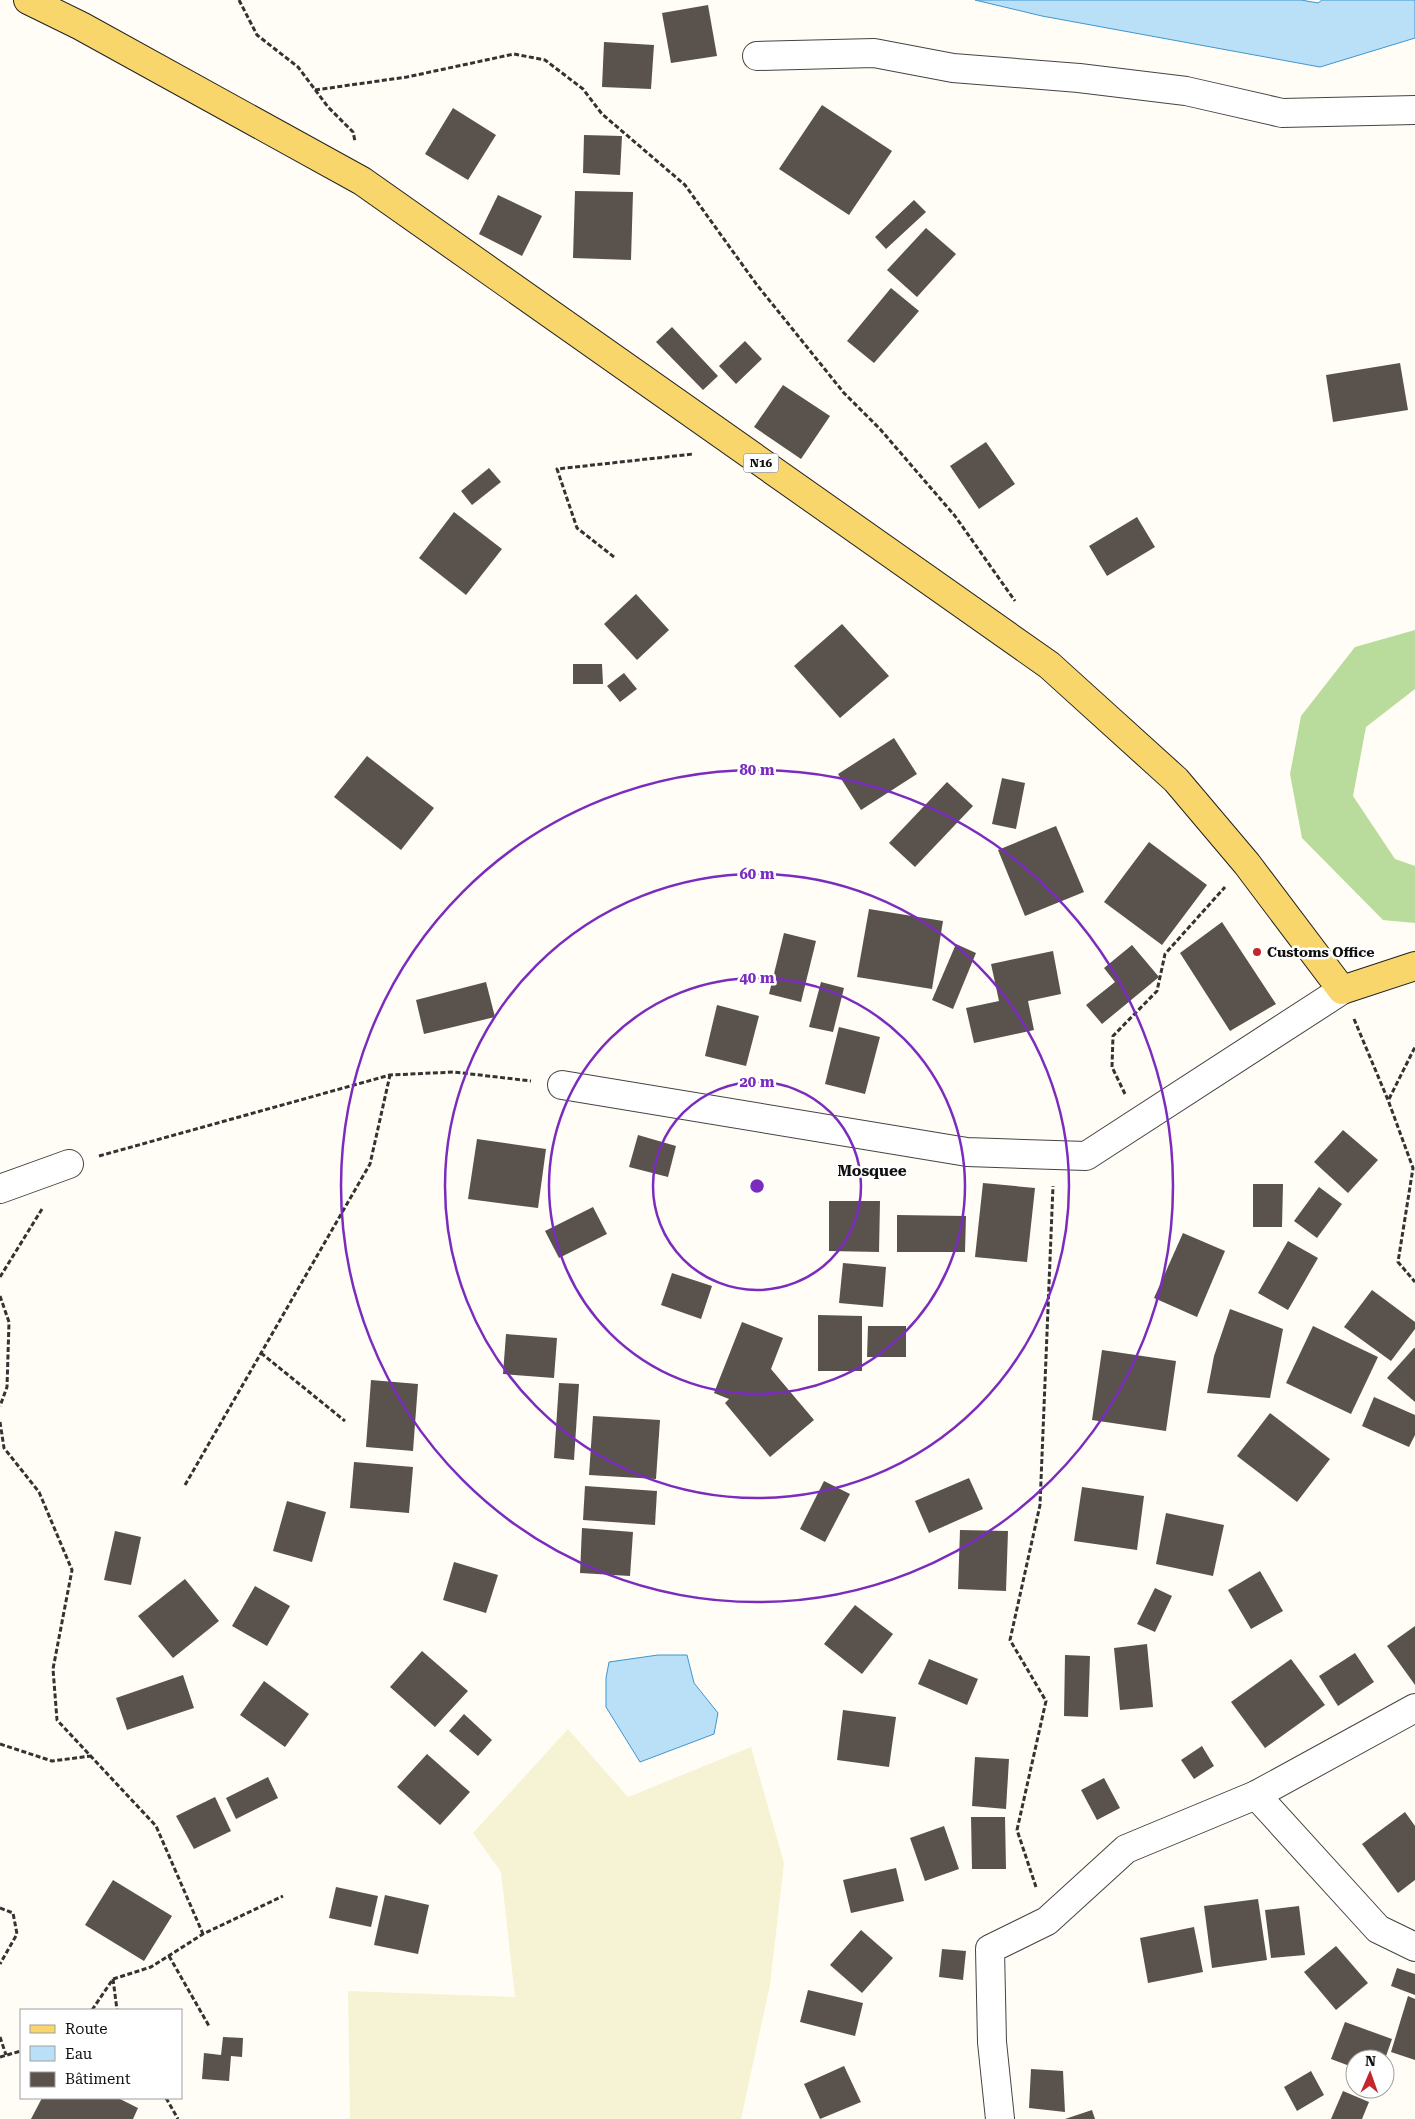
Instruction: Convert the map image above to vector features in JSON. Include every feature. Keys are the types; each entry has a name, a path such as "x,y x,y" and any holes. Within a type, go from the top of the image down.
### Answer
{"main road":[{"name":"N16","path":"28,0 81,26 362,181 741,450 1049,665 1176,780 1247,864 1342,990"},
{"path":"1342,990 1415,966"}],"street":[{"path":"757,56 874,54 953,68 1078,78 1186,91 1282,113 1415,110"},
{"path":"562,1085 967,1152 1086,1156 1342,990"},
{"path":"0,1189 69,1164"},
{"path":"1000,2119 992,2042 990,1949 1047,1921 1126,1848 1256,1795 1415,1708"},
{"path":"1256,1795 1378,1929 1415,1947"}],"path":[{"path":"239,0 257,35 298,67 328,108 353,132 362,181"},
{"path":"314,90 407,78 514,54 545,60 583,89 602,114 685,185 757,285 844,392 880,429 955,516 1018,605"},
{"path":"614,557 577,528 557,469 610,462 741,450"},
{"path":"1139,1121 1112,1066 1113,1036 1157,991 1165,954 1247,864"},
{"path":"1342,990 1388,1100 1413,1168 1398,1262 1415,1282"},
{"path":"1388,1100 1415,1047"},
{"path":"0,1277 69,1164 390,1075 454,1072 562,1085"},
{"path":"184,1485 370,1164 390,1075"},
{"path":"1047,1921 1017,1830 1046,1701 1010,1640 1040,1505 1055,1155"},
{"path":"0,1296 9,1322 7,1387 0,1406"},
{"path":"261,1353 345,1421"},
{"path":"0,1422 4,1448 39,1492 72,1570 53,1669 57,1720 156,1826 203,1934"},
{"path":"0,1744 52,1761 91,1756"},
{"path":"93,2009 113,1979 151,1967 203,1934 283,1896"},
{"path":"0,1908 13,1913 17,1934 0,1964"},
{"path":"169,1956 209,2026"},
{"path":"113,1979 117,2009"},
{"path":"0,2037 6,2055"},
{"path":"0,2057 20,2051"},
{"path":"167,2099 178,2119"}],"shaded area":[{"path":"568,1729 628,1797 751,1747 784,1863 770,1985 741,2119 350,2119 348,1991 515,1997 501,1872 473,1833"}],"green space":[{"path":"1415,630 1415,689 1366,727 1353,796 1395,859 1415,866 1415,923 1383,920 1302,838 1290,774 1301,716 1355,647"}],"water":[{"path":"975,0 1301,0 1318,3 1322,0 1415,0 1415,38 1320,67 1042,16"},
{"path":"658,1655 687,1655 694,1683 718,1713 714,1734 640,1762 606,1707 606,1678 609,1662"}],"building":[{"path":"708,5 717,56 671,63 662,13"},
{"path":"604,42 654,45 651,89 602,87"},
{"path":"822,105 892,151 849,215 779,169"},
{"path":"453,108 496,135 468,180 425,154"},
{"path":"584,135 622,136 620,175 583,173"},
{"path":"575,191 633,192 631,260 573,258"},
{"path":"498,195 542,216 522,256 479,234"},
{"path":"914,200 926,212 886,249 875,237"},
{"path":"926,228 956,254 917,297 887,270"},
{"path":"891,288 919,311 874,363 847,341"},
{"path":"672,327 718,376 703,390 656,342"},
{"path":"745,341 762,359 736,384 719,366"},
{"path":"1400,363 1408,410 1333,422 1326,375"},
{"path":"783,385 830,416 801,459 754,427"},
{"path":"986,442 1015,484 979,509 950,466"},
{"path":"489,468 501,482 472,505 461,491"},
{"path":"454,512 502,549 466,595 419,558"},
{"path":"1137,517 1155,547 1107,576 1089,546"},
{"path":"636,594 669,630 637,660 604,624"},
{"path":"842,624 889,676 840,718 794,666"},
{"path":"573,664 602,664 603,684 573,684"},
{"path":"624,673 637,689 620,702 607,686"},
{"path":"894,738 917,774 861,810 838,774"},
{"path":"367,756 434,808 401,850 334,797"},
{"path":"1002,778 1025,783 1016,829 992,824"},
{"path":"947,782 973,806 915,867 889,843"},
{"path":"1056,826 1084,892 1025,916 998,850"},
{"path":"1149,842 1207,885 1162,945 1104,902"},
{"path":"869,909 943,921 932,989 857,977"},
{"path":"1222,922 1276,1004 1230,1031 1180,953"},
{"path":"784,933 816,941 801,1002 769,994"},
{"path":"956,944 976,953 953,1009 932,1000"},
{"path":"1132,945 1159,977 1102,1024 1086,1005 1115,982 1104,968"},
{"path":"1053,951 1061,994 1028,1001 1034,1030 974,1043 966,1008 999,1001 991,964"},
{"path":"486,982 495,1017 424,1034 416,1000"},
{"path":"821,982 844,988 833,1032 809,1027"},
{"path":"717,1005 759,1016 746,1066 705,1056"},
{"path":"839,1027 880,1037 865,1094 825,1084"},
{"path":"1343,1130 1378,1160 1348,1193 1314,1162"},
{"path":"638,1135 676,1146 668,1177 629,1167"},
{"path":"477,1139 546,1149 538,1208 468,1199"},
{"path":"983,1183 1035,1188 1027,1262 975,1257"},
{"path":"1253,1184 1283,1184 1282,1227 1253,1227"},
{"path":"1319,1187 1342,1204 1317,1238 1294,1221"},
{"path":"829,1201 880,1201 879,1252 829,1251"},
{"path":"593,1207 607,1234 559,1258 545,1231"},
{"path":"897,1215 966,1216 965,1252 897,1252"},
{"path":"1183,1233 1225,1251 1197,1317 1154,1298"},
{"path":"1288,1241 1318,1258 1288,1310 1258,1293"},
{"path":"843,1263 886,1267 883,1307 839,1303"},
{"path":"672,1273 712,1286 701,1319 661,1305"},
{"path":"1372,1290 1415,1322 1415,1329 1391,1361 1344,1327"},
{"path":"1230,1309 1283,1329 1270,1398 1207,1393 1214,1356"},
{"path":"818,1315 862,1316 862,1371 818,1371"},
{"path":"742,1322 783,1338 771,1369 814,1420 770,1457 725,1403 729,1399 714,1393"},
{"path":"868,1326 906,1326 906,1357 867,1357"},
{"path":"1313,1326 1378,1357 1351,1414 1286,1383"},
{"path":"506,1334 557,1338 554,1378 503,1374"},
{"path":"1415,1348 1415,1402 1387,1378"},
{"path":"1102,1350 1176,1361 1166,1431 1092,1420"},
{"path":"371,1380 418,1384 413,1451 366,1447"},
{"path":"559,1383 579,1384 574,1460 554,1458"},
{"path":"1374,1397 1415,1415 1415,1435 1409,1447 1362,1426"},
{"path":"1270,1413 1330,1459 1297,1502 1237,1456"},
{"path":"593,1416 660,1420 656,1479 589,1475"},
{"path":"354,1462 413,1467 409,1513 350,1508"},
{"path":"969,1478 983,1509 929,1533 915,1501"},
{"path":"824,1481 850,1494 825,1542 800,1529"},
{"path":"585,1486 657,1491 655,1525 583,1520"},
{"path":"1082,1487 1144,1496 1137,1550 1074,1541"},
{"path":"287,1501 326,1512 312,1562 273,1551"},
{"path":"1166,1513 1224,1525 1213,1576 1156,1564"},
{"path":"582,1528 633,1532 630,1576 580,1573"},
{"path":"960,1530 1008,1531 1006,1591 958,1589"},
{"path":"115,1531 141,1537 131,1585 104,1580"},
{"path":"454,1562 498,1575 486,1613 443,1600"},
{"path":"1260,1571 1283,1611 1251,1629 1228,1590"},
{"path":"185,1579 219,1621 173,1658 138,1616"},
{"path":"255,1586 290,1606 267,1646 232,1626"},
{"path":"1155,1588 1172,1596 1155,1632 1137,1624"},
{"path":"855,1605 893,1634 862,1674 824,1644"},
{"path":"1415,1626 1415,1685 1387,1646"},
{"path":"1147,1644 1153,1707 1120,1710 1114,1648"},
{"path":"422,1651 468,1691 435,1727 390,1687"},
{"path":"1355,1653 1374,1682 1338,1706 1319,1676"},
{"path":"1065,1655 1090,1656 1088,1717 1064,1716"},
{"path":"929,1659 978,1679 967,1705 918,1684"},
{"path":"1291,1659 1325,1705 1265,1748 1231,1702"},
{"path":"183,1675 194,1708 127,1730 116,1698"},
{"path":"264,1681 309,1714 285,1747 240,1715"},
{"path":"843,1710 896,1717 889,1767 837,1760"},
{"path":"464,1714 492,1740 478,1756 449,1731"},
{"path":"1202,1746 1214,1766 1194,1779 1181,1760"},
{"path":"427,1754 470,1792 440,1825 397,1787"},
{"path":"975,1757 1009,1759 1006,1809 972,1806"},
{"path":"268,1777 278,1798 236,1819 226,1798"},
{"path":"1104,1778 1120,1808 1097,1820 1081,1790"},
{"path":"215,1797 231,1831 194,1849 176,1816"},
{"path":"1405,1812 1415,1826 1415,1880 1398,1893 1362,1844"},
{"path":"971,1817 1005,1817 1006,1869 972,1869"},
{"path":"944,1826 959,1869 925,1881 910,1838"},
{"path":"896,1868 904,1901 851,1913 843,1880"},
{"path":"113,1880 172,1916 144,1961 85,1925"},
{"path":"336,1887 378,1896 371,1927 329,1918"},
{"path":"385,1895 429,1905 418,1954 374,1945"},
{"path":"1258,1899 1267,1960 1212,1968 1204,1906"},
{"path":"1299,1906 1305,1955 1271,1958 1265,1910"},
{"path":"1194,1927 1203,1972 1148,1983 1140,1938"},
{"path":"861,1930 893,1958 862,1993 830,1965"},
{"path":"1336,1946 1368,1983 1336,2010 1304,1972"},
{"path":"942,1949 966,1951 963,1980 939,1977"},
{"path":"1397,1968 1415,1974 1415,1995 1391,1986"},
{"path":"808,1990 863,2003 855,2036 800,2022"},
{"path":"1408,1996 1415,1999 1415,2060 1395,2053 1395,2049 1392,2049"},
{"path":"1345,2022 1392,2039 1388,2049 1345,2049 1345,2064 1331,2059"},
{"path":"223,2037 243,2038 242,2057 231,2056 229,2081 202,2079 204,2053 221,2055"},
{"path":"844,2066 861,2102 820,2119 804,2084"},
{"path":"1031,2069 1063,2071 1065,2112 1029,2108"},
{"path":"1311,2071 1324,2095 1297,2111 1284,2087"},
{"path":"1343,2091 1345,2092 1345,2099 1362,2099 1369,2102 1362,2119 1331,2119"},
{"path":"41,2099 120,2099 138,2108 133,2119 31,2119"},
{"path":"1092,2110 1095,2119 1065,2119"}],"place":[{"name":"Customs Office","path":"1257,952"}],"district":[{"name":"Mosquee","path":"872,1171"}]}
